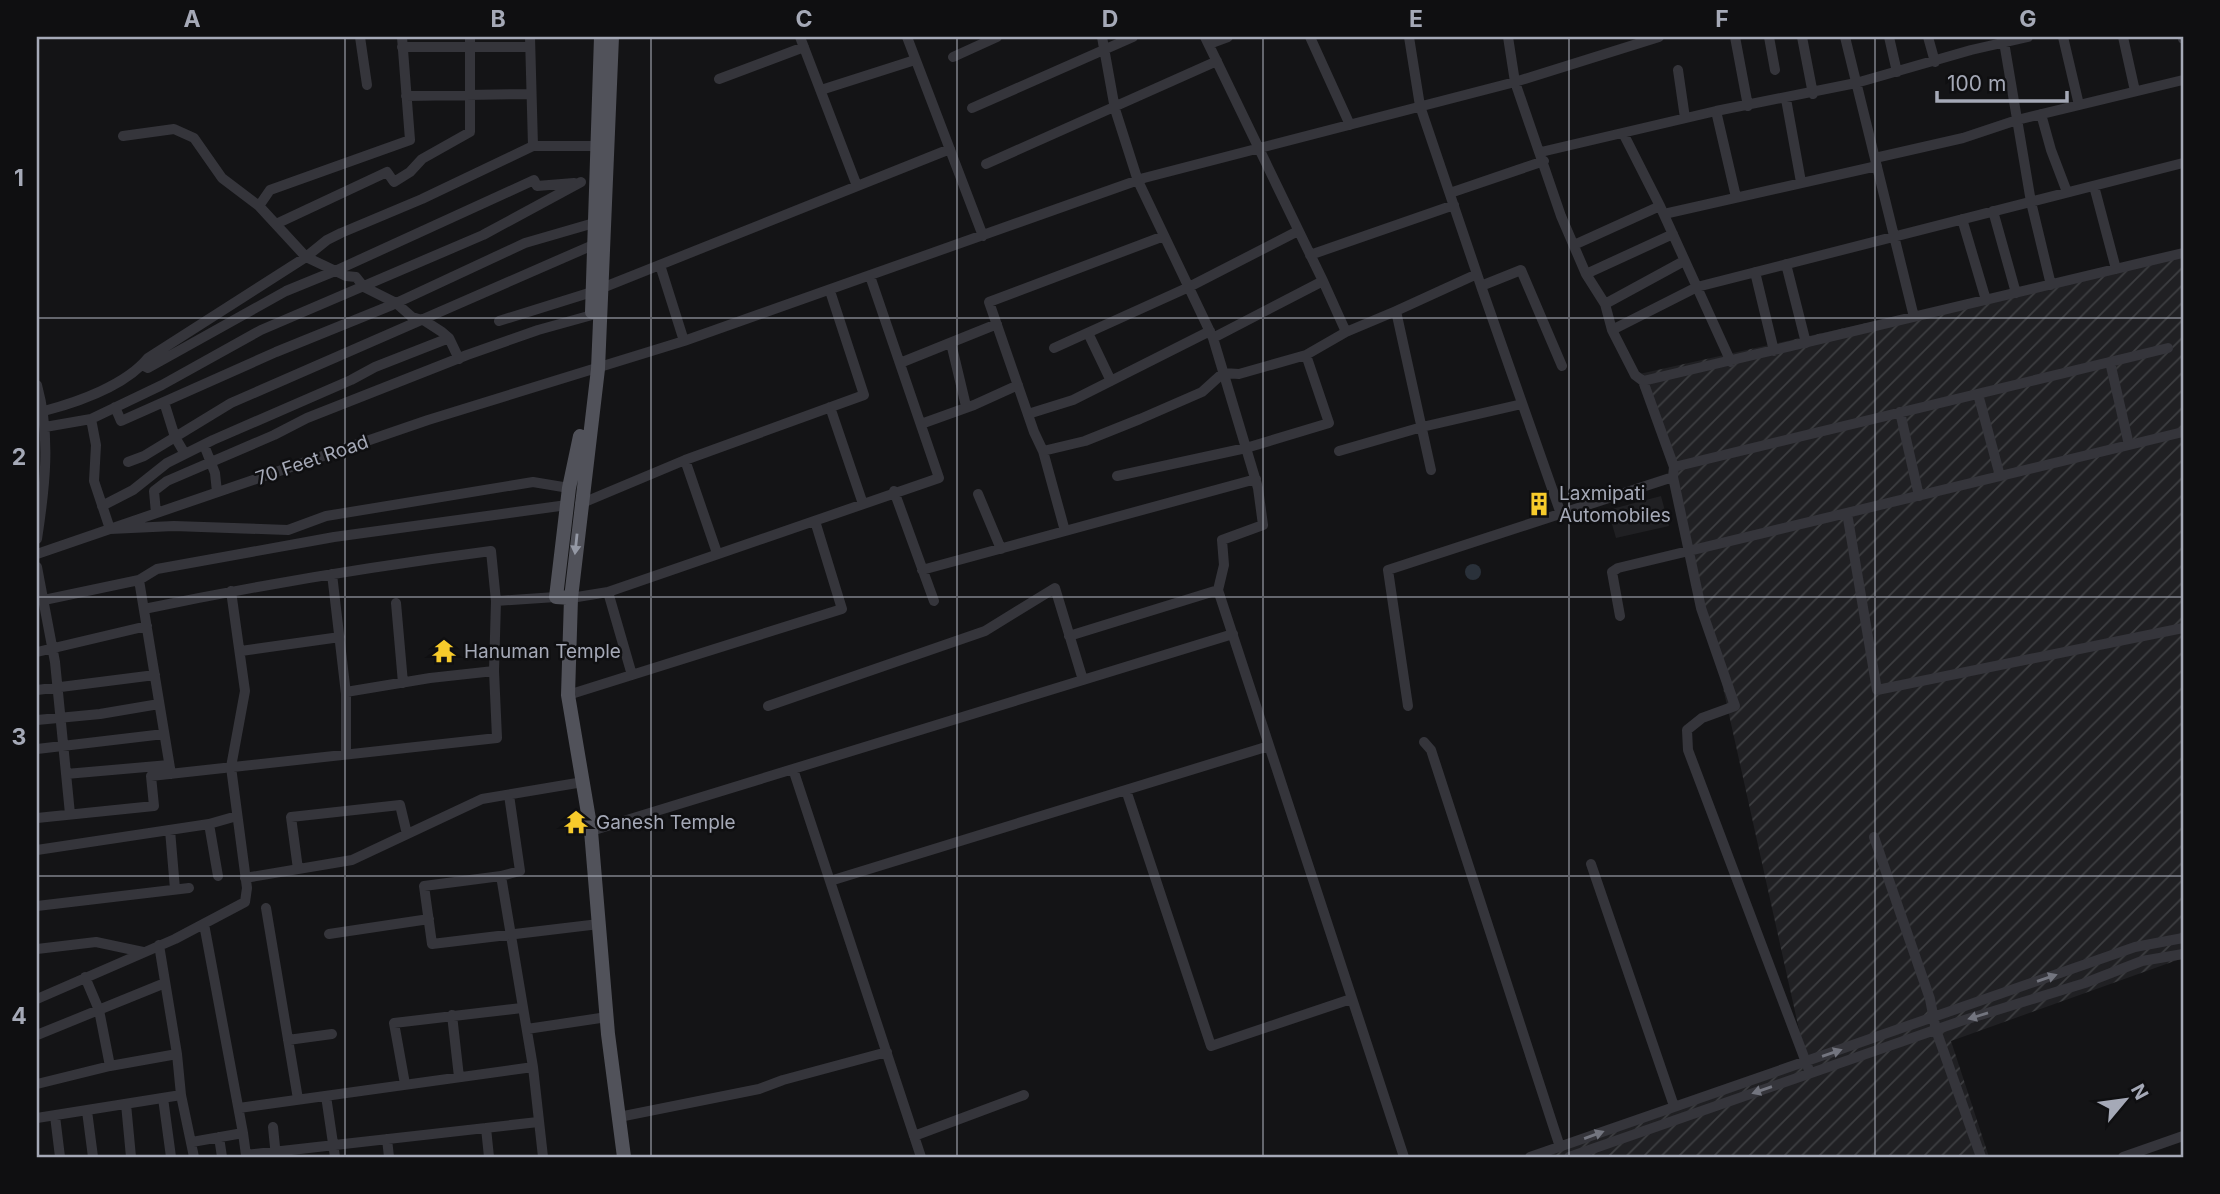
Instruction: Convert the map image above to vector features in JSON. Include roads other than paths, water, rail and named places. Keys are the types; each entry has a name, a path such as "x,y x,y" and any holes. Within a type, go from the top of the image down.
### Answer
{"main road":[{"path":"574,505 569,488 594,371 592,315 597,290 594,223 588,182 596,146 601,37"},
{"path":"612,37 594,371 574,505 564,597 568,695 592,831 607,1017 624,1157"}],"street":[{"path":"360,37 367,85"},
{"path":"907,37 983,236"},
{"path":"953,57 997,37"},
{"path":"1102,37 1115,109 1138,181 1212,335 1256,479 1263,525 1222,540 1224,565 1218,590 1404,1157"},
{"path":"972,108 1133,37"},
{"path":"1228,37 1207,40 1346,332"},
{"path":"1310,37 1350,125"},
{"path":"1409,37 1420,106 1561,514"},
{"path":"1508,37 1515,82 1542,157 1550,189 1586,274 1605,304 1612,330 1635,375 1643,381 1674,472 1701,608 1735,706 1702,718 1687,730 1688,750 1809,1067"},
{"name":"70 Feet Road","path":"37,554 429,420 684,341 1138,181 1515,82 1659,37"},
{"path":"1735,37 1748,106"},
{"path":"1769,37 1775,70"},
{"path":"1802,37 1813,94"},
{"path":"1845,37 1914,317"},
{"path":"1889,37 1897,72"},
{"path":"1928,37 1935,62"},
{"path":"1968,37 1971,50"},
{"path":"1310,255 1452,199 1542,157 1685,118 1813,94 2028,37"},
{"path":"2063,37 2079,105"},
{"path":"2123,37 2135,90"},
{"path":"259,206 270,190 410,140 402,42 530,42 533,146"},
{"path":"276,224 387,172 394,181 410,172 422,159 470,132 470,42"},
{"path":"719,79 802,42 858,186"},
{"path":"2004,42 2031,202 2051,285"},
{"path":"821,90 915,60"},
{"path":"986,164 1115,109 1217,61"},
{"path":"1678,70 1685,118"},
{"path":"1574,245 1662,210 1801,182 1962,138 2017,120 2183,80"},
{"path":"407,96 531,94"},
{"path":"1786,99 1801,182"},
{"path":"1716,111 1736,197"},
{"path":"2041,114 2067,192"},
{"path":"124,136 174,129 194,138 222,178 259,206 306,257 356,278 364,286 396,303 412,317 421,319 449,338 459,359"},
{"path":"1623,134 1662,210 1731,362"},
{"path":"44,411 90,395 138,371 148,358 341,233 422,199 533,146 596,146"},
{"path":"499,321 597,290 950,149"},
{"path":"1612,330 1697,287 2183,163"},
{"path":"142,365 148,368 286,291 534,180 537,186 588,182"},
{"path":"45,427 91,419 232,348 261,330 483,235 588,182"},
{"path":"2094,186 2116,269"},
{"path":"1993,211 2016,293"},
{"path":"1962,219 1986,300"},
{"path":"115,407 121,421 396,303 525,243 594,223"},
{"path":"1054,348 1189,287 1298,231"},
{"path":"1586,274 1673,234"},
{"path":"1065,531 1043,451 989,302 1164,236"},
{"path":"128,462 144,456 232,403 593,245"},
{"path":"1643,381 2183,253"},
{"path":"1605,304 1684,261"},
{"path":"1786,264 1806,344"},
{"path":"660,265 684,341"},
{"path":"1481,286 1521,270 1562,366"},
{"path":"1755,272 1774,351"},
{"path":"1043,451 1086,441 1140,419 1202,392 1223,373 1239,374 1306,355 1346,332 1477,274"},
{"path":"496,601 608,592 894,491 939,478 870,276"},
{"path":"1028,414 1073,400 1322,281"},
{"path":"44,600 139,580 157,569 323,539 574,505 685,460 864,395 830,291"},
{"path":"1396,311 1431,470"},
{"path":"156,513 154,491 167,481 307,418 538,330 592,315"},
{"path":"900,363 996,324"},
{"path":"1088,333 1111,381"},
{"path":"102,506 133,490 167,463 185,454 375,367 449,338"},
{"path":"951,342 966,406"},
{"path":"1408,706 1388,570 1561,514 1674,472 1900,412 2168,348"},
{"path":"1117,476 1246,447 1329,423 1306,355"},
{"path":"2110,362 2129,445"},
{"path":"37,385 44,411 46,451 37,539"},
{"path":"921,424 974,405 1018,385"},
{"path":"1978,394 2000,476"},
{"path":"164,402 185,454"},
{"path":"1339,451 1422,427 1522,404"},
{"path":"830,407 863,504"},
{"path":"1900,412 1919,496"},
{"path":"91,419 96,445 94,481 110,529 174,526 288,530 327,516 533,482 569,488"},
{"path":"1620,616 1612,572 2183,432"},
{"path":"204,445 217,492"},
{"path":"685,460 717,553"},
{"path":"922,570 1256,479"},
{"path":"894,491 934,601"},
{"path":"978,494 1001,549"},
{"path":"1847,513 1877,690 2183,628"},
{"path":"568,695 842,609 815,521"},
{"path":"66,774 231,767 497,738 494,671 496,601 491,551 332,573 144,609"},
{"path":"37,567 44,600 41,616 52,648 58,688 70,814"},
{"path":"332,573 346,692 346,754"},
{"path":"139,580 170,770"},
{"path":"768,706 985,631 1055,588 1083,680"},
{"path":"1069,636 1218,590"},
{"path":"37,999 159,946 245,902 245,878 231,767 245,691 231,591"},
{"path":"608,592 632,675"},
{"path":"396,603 403,683"},
{"path":"37,652 146,625"},
{"path":"592,831 1233,635"},
{"path":"241,651 340,637"},
{"path":"346,692 494,671"},
{"path":"37,690 155,675"},
{"path":"37,720 100,714 159,704"},
{"path":"37,748 164,734"},
{"path":"1424,742 1431,750 1560,1147"},
{"path":"830,881 1269,746"},
{"path":"793,769 922,1157"},
{"path":"37,818 155,806 151,776 170,770"},
{"path":"245,878 352,860 482,799 583,782"},
{"path":"1126,790 1211,1046 1351,999"},
{"path":"509,794 520,871 425,886 432,944 599,924"},
{"path":"298,869 290,817 400,805 407,834"},
{"path":"37,850 209,824 237,816"},
{"path":"209,824 218,876"},
{"path":"170,830 175,890"},
{"path":"1874,837 1930,999 1936,1030 1981,1157"},
{"path":"1591,864 1674,1106"},
{"path":"501,876 533,1067 543,1157"},
{"path":"37,906 189,888"},
{"path":"266,908 298,1099"},
{"path":"329,934 429,919"},
{"path":"204,924 246,1155 276,1154 538,1122"},
{"path":"1569,1157 1933,1018 2135,947 2183,938"},
{"path":"37,949 96,942 143,952"},
{"path":"159,946 177,1054 181,1096 194,1157"},
{"path":"1530,1157 1674,1106 1936,1030 2142,961 2183,954"},
{"path":"85,977 99,1010 110,1066"},
{"path":"37,1035 165,983"},
{"path":"405,1084 394,1023 522,1008"},
{"path":"452,1015 459,1077"},
{"path":"527,1029 607,1017"},
{"path":"288,1040 332,1034"},
{"path":"619,1118 759,1089 887,1052"},
{"path":"37,1084 110,1066 177,1054"},
{"path":"239,1108 533,1067"},
{"path":"914,1136 1024,1095"},
{"path":"37,1118 181,1096"},
{"path":"327,1096 335,1157"},
{"path":"163,1098 172,1157"},
{"path":"126,1104 131,1157"},
{"path":"87,1111 93,1157"},
{"path":"55,1116 60,1157"},
{"path":"273,1127 276,1154"},
{"path":"486,1128 489,1157"},
{"path":"192,1142 243,1133"},
{"path":"2123,1157 2183,1136"},
{"path":"219,1138 222,1157"},
{"path":"387,1139 389,1157"}],"place":[{"name":"Laxmipati Automobiles","path":"1539,504"},
{"name":"Hanuman Temple","path":"444,651"},
{"name":"Ganesh Temple","path":"576,822"}]}
